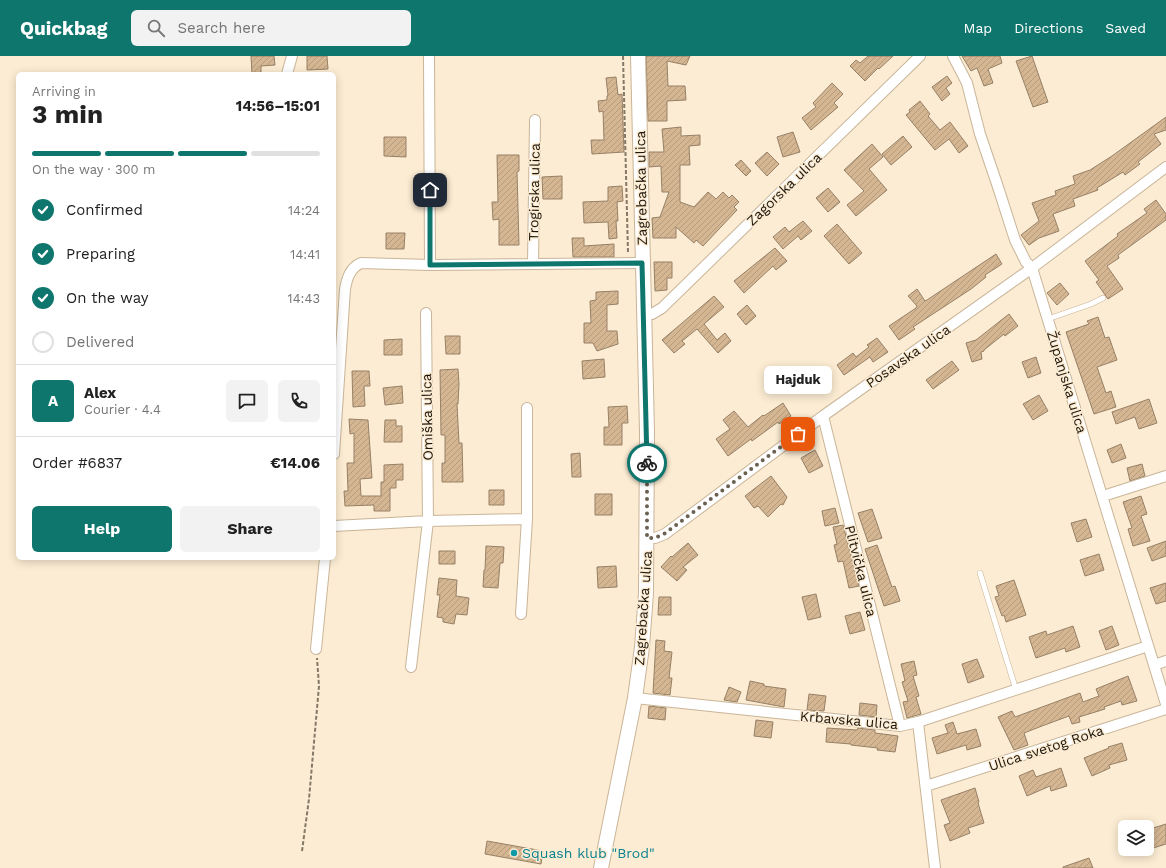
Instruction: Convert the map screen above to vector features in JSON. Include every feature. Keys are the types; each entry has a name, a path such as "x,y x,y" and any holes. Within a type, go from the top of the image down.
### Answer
{"main road":[{"name":"Zagrebačka ulica","path":"601,868 635,698 642,647 646,592 647,431 638,56"}],"street":[{"path":"288,72 292,56"},
{"path":"429,56 430,265"},
{"name":"Zagorska ulica","path":"643,314 652,314 662,308 920,56"},
{"name":"Županjska ulica","path":"953,56 966,83 980,134 1015,240 1026,262 1032,268 1166,704"},
{"name":"Trogirska ulica","path":"533,264 535,120"},
{"name":"Posavska ulica","path":"647,538 655,538 664,534 823,416 1032,268 1166,167"},
{"path":"336,400 346,278 356,266 361,263 430,265 642,263"},
{"name":"Omiška ulica","path":"411,667 428,521 426,313"},
{"path":"521,614 527,519 527,408"},
{"name":"Plitvička ulica","path":"823,416 900,726"},
{"path":"1102,496 1166,476"},
{"path":"336,526 428,521 527,519"},
{"path":"316,649 325,560"},
{"name":"Krbavska ulica","path":"635,698 900,726 918,722 1148,646"},
{"path":"1154,665 1166,661"},
{"name":"Ulica svetog Roka","path":"926,786 1166,709"},
{"path":"918,722 935,868"}],"lane":[{"path":"1048,319 1091,304 1103,298"},
{"path":"980,573 1016,690"}],"path":[{"path":"623,56 628,263"},
{"path":"302,851 309,799 319,686 316,649"}],"building":[{"path":"251,56 274,56 275,65 261,66 261,72 252,72"},
{"path":"307,56 327,56 328,69 307,70"},
{"path":"646,56 690,56 686,65 667,61 668,86 685,86 686,100 667,101 667,121 648,121"},
{"path":"868,56 893,56 865,81 850,66 856,60 860,63"},
{"path":"962,56 1000,56 1002,63 988,69 993,83 984,86 977,68 971,71"},
{"path":"1032,56 1048,102 1033,107 1016,61"},
{"path":"947,76 952,83 946,88 950,94 942,101 932,87"},
{"path":"616,77 618,95 622,94 624,152 592,154 591,140 604,140 603,111 599,112 598,101 607,100 608,95 606,78"},
{"path":"832,83 843,94 834,103 838,107 811,130 802,118 816,107 813,103"},
{"path":"920,101 930,114 928,116 940,130 950,122 968,146 959,153 949,139 935,150 906,115 910,112 909,110"},
{"path":"1166,117 1166,130 1154,134 1161,144 1138,162 1140,164 1125,175 1123,172 1097,188 1098,190 1073,199 1075,206 1053,214 1059,231 1039,238 1029,245 1021,235 1039,221 1032,203 1056,195 1055,191 1075,184 1073,176 1090,170"},
{"path":"681,127 681,136 700,135 700,145 689,146 690,165 680,165 680,202 694,207 708,192 716,199 723,192 729,198 732,195 739,202 734,207 737,210 703,246 696,240 694,243 676,227 676,238 653,238 652,218 660,217 669,192 662,192 661,166 649,167 649,152 664,152 662,129"},
{"path":"793,132 800,152 783,157 777,137"},
{"path":"903,136 912,147 891,165 882,154"},
{"path":"384,137 406,137 406,157 384,156"},
{"path":"872,144 883,157 869,169 887,190 856,216 847,205 864,191 844,170"},
{"path":"767,152 779,164 767,176 755,163"},
{"path":"497,155 519,155 519,171 517,172 519,245 499,245 499,219 493,220 492,202 498,202"},
{"path":"741,160 751,171 746,176 735,165"},
{"path":"562,176 562,199 543,199 542,177"},
{"path":"622,186 623,201 617,202 617,238 609,239 608,222 584,223 583,202 608,201 608,187"},
{"path":"828,188 840,202 828,212 816,198"},
{"path":"1156,200 1166,214 1166,220 1118,255 1119,258 1107,266 1123,289 1108,299 1096,282 1099,280 1085,261 1118,236 1117,234 1147,213 1144,209"},
{"path":"803,221 812,231 801,240 798,236 783,249 773,237 785,227 789,232"},
{"path":"837,224 862,253 849,264 824,236"},
{"path":"386,233 405,233 404,249 386,249"},
{"path":"572,238 584,238 584,246 614,244 614,257 573,257"},
{"path":"775,248 787,261 776,270 773,266 744,293 734,281"},
{"path":"996,254 1002,264 985,275 986,277 971,289 913,327 915,329 899,340 889,326 916,308 917,306 908,296 917,289 925,301"},
{"path":"654,262 672,262 672,278 667,278 667,290 655,291"},
{"path":"1060,283 1069,294 1057,305 1047,293"},
{"path":"618,291 618,304 607,305 607,331 617,331 618,344 597,351 593,343 584,343 584,323 591,323 590,301 596,300 596,292"},
{"path":"714,296 724,307 704,324 717,340 725,333 731,341 718,353 697,329 682,341 685,344 674,353 662,340"},
{"path":"747,305 756,316 746,325 737,314"},
{"path":"1009,314 1018,326 1005,336 1004,334 981,352 982,359 972,362 966,343 976,340"},
{"path":"1098,317 1105,338 1109,337 1117,360 1097,367 1106,393 1111,391 1116,407 1094,414 1066,332 1089,324 1087,321"},
{"path":"445,336 460,336 460,354 446,354"},
{"path":"877,338 888,352 873,362 870,357 844,375 837,365 853,353 856,357 869,347 867,345"},
{"path":"402,339 402,355 384,355 384,340"},
{"path":"1036,357 1041,373 1028,378 1022,362"},
{"path":"604,359 605,377 583,379 582,361"},
{"path":"952,361 959,370 933,389 926,380"},
{"path":"458,369 459,384 457,404 459,443 462,443 463,482 442,482 442,463 445,463 445,435 441,435 440,370"},
{"path":"352,371 369,371 370,386 364,386 365,406 353,407"},
{"path":"817,372 827,387 817,393 807,379"},
{"path":"402,386 403,403 385,405 383,388"},
{"path":"1039,395 1048,411 1033,420 1023,404"},
{"path":"1149,399 1157,423 1139,429 1135,417 1116,424 1112,412"},
{"path":"783,403 791,416 779,424 778,422 752,441 751,439 728,456 716,439 730,429 723,420 734,411 748,427 763,415 764,416"},
{"path":"627,406 628,423 622,423 622,445 604,445 604,427 609,427 608,407"},
{"path":"349,419 368,420 372,478 360,479 361,496 381,496 381,482 384,482 384,465 403,464 403,480 396,480 396,488 390,488 390,511 374,511 374,505 345,506 344,491 348,491 347,463 354,463 354,433 350,434"},
{"path":"385,420 396,420 396,426 402,426 402,442 384,442"},
{"path":"1121,444 1126,458 1112,463 1107,450"},
{"path":"815,450 823,466 809,473 801,458"},
{"path":"580,453 581,477 572,477 571,454"},
{"path":"1142,464 1145,476 1130,481 1127,468"},
{"path":"771,476 787,497 783,505 781,504 768,517 758,506 754,508 745,496"},
{"path":"489,490 504,490 504,505 489,505"},
{"path":"595,494 612,494 612,515 595,515"},
{"path":"1141,496 1147,514 1141,516 1150,541 1133,546 1128,529 1132,528 1123,502"},
{"path":"835,508 839,523 825,526 822,511"},
{"path":"872,509 882,538 868,542 858,513"},
{"path":"1086,519 1092,537 1077,542 1071,523"},
{"path":"843,525 859,586 849,588 843,561 838,562 834,545 837,544 833,527"},
{"path":"1166,541 1166,556 1152,561 1147,548"},
{"path":"688,543 698,555 683,567 687,570 677,581 661,567 671,556 672,557"},
{"path":"877,545 892,587 895,586 900,601 884,606 865,549"},
{"path":"486,546 504,547 503,563 500,563 498,588 483,587"},
{"path":"439,551 455,551 455,564 439,564"},
{"path":"1099,554 1104,570 1085,576 1080,560"},
{"path":"616,566 617,587 598,588 597,567"},
{"path":"439,578 457,580 456,596 469,598 467,615 456,614 454,624 443,622 443,618 437,617 440,595 437,595"},
{"path":"1014,580 1026,615 1006,622 1004,615 1002,616 995,597 999,596 996,586"},
{"path":"1166,583 1166,601 1156,604 1150,588"},
{"path":"816,594 821,617 808,620 802,597"},
{"path":"659,597 671,597 671,615 658,615"},
{"path":"860,612 865,630 850,634 845,616"},
{"path":"1073,626 1080,647 1066,652 1065,648 1036,658 1029,637 1046,631 1047,635"},
{"path":"1112,626 1119,645 1106,650 1099,631"},
{"path":"656,640 665,641 664,651 672,652 669,678 672,678 670,695 653,693"},
{"path":"977,659 984,677 968,683 962,664"},
{"path":"914,661 917,675 913,676 919,696 916,697 921,714 907,718 903,702 908,701 902,682 905,681 901,664"},
{"path":"1128,676 1137,701 1122,705 1121,701 1104,707 1105,709 1079,717 1080,722 1072,724 1069,716 1024,733 1028,745 1014,750 998,717 1012,711 1015,717 1080,693 1083,702 1099,696 1096,689"},
{"path":"750,681 764,684 764,686 786,689 784,707 746,700"},
{"path":"729,687 741,692 737,702 724,700"},
{"path":"809,694 826,696 824,711 807,710"},
{"path":"860,703 877,705 876,717 859,715"},
{"path":"649,706 666,708 665,720 648,718"},
{"path":"756,720 773,722 771,738 754,736"},
{"path":"953,722 957,734 976,729 981,746 967,750 966,745 937,754 932,738 948,733 945,725"},
{"path":"827,728 857,730 858,728 875,730 875,733 898,736 895,752 877,750 878,748 851,744 826,742"},
{"path":"1122,743 1127,760 1109,765 1110,768 1092,776 1084,758 1109,748 1108,747"},
{"path":"1061,768 1067,786 1051,791 1050,786 1027,796 1019,776 1033,770 1036,777"},
{"path":"975,788 984,823 968,828 970,833 950,841 944,825 950,823 941,800"},
{"path":"1166,824 1166,844 1154,848 1154,828"},
{"name":"Squash klub \"Brod\"","path":"487,841 543,851 541,864 485,854"},
{"path":"1089,858 1093,868 1063,868 1063,867"}],"way so far":[{"path":"647,463 647,538 655,538 664,534 798,434"}],"place":[{"name":"Hajduk","path":"798,434"},
{"name":"Squash klub \"Brod\"","path":"514,853"}],"route":[{"path":"430,190 430,265 642,263 647,463"}]}
